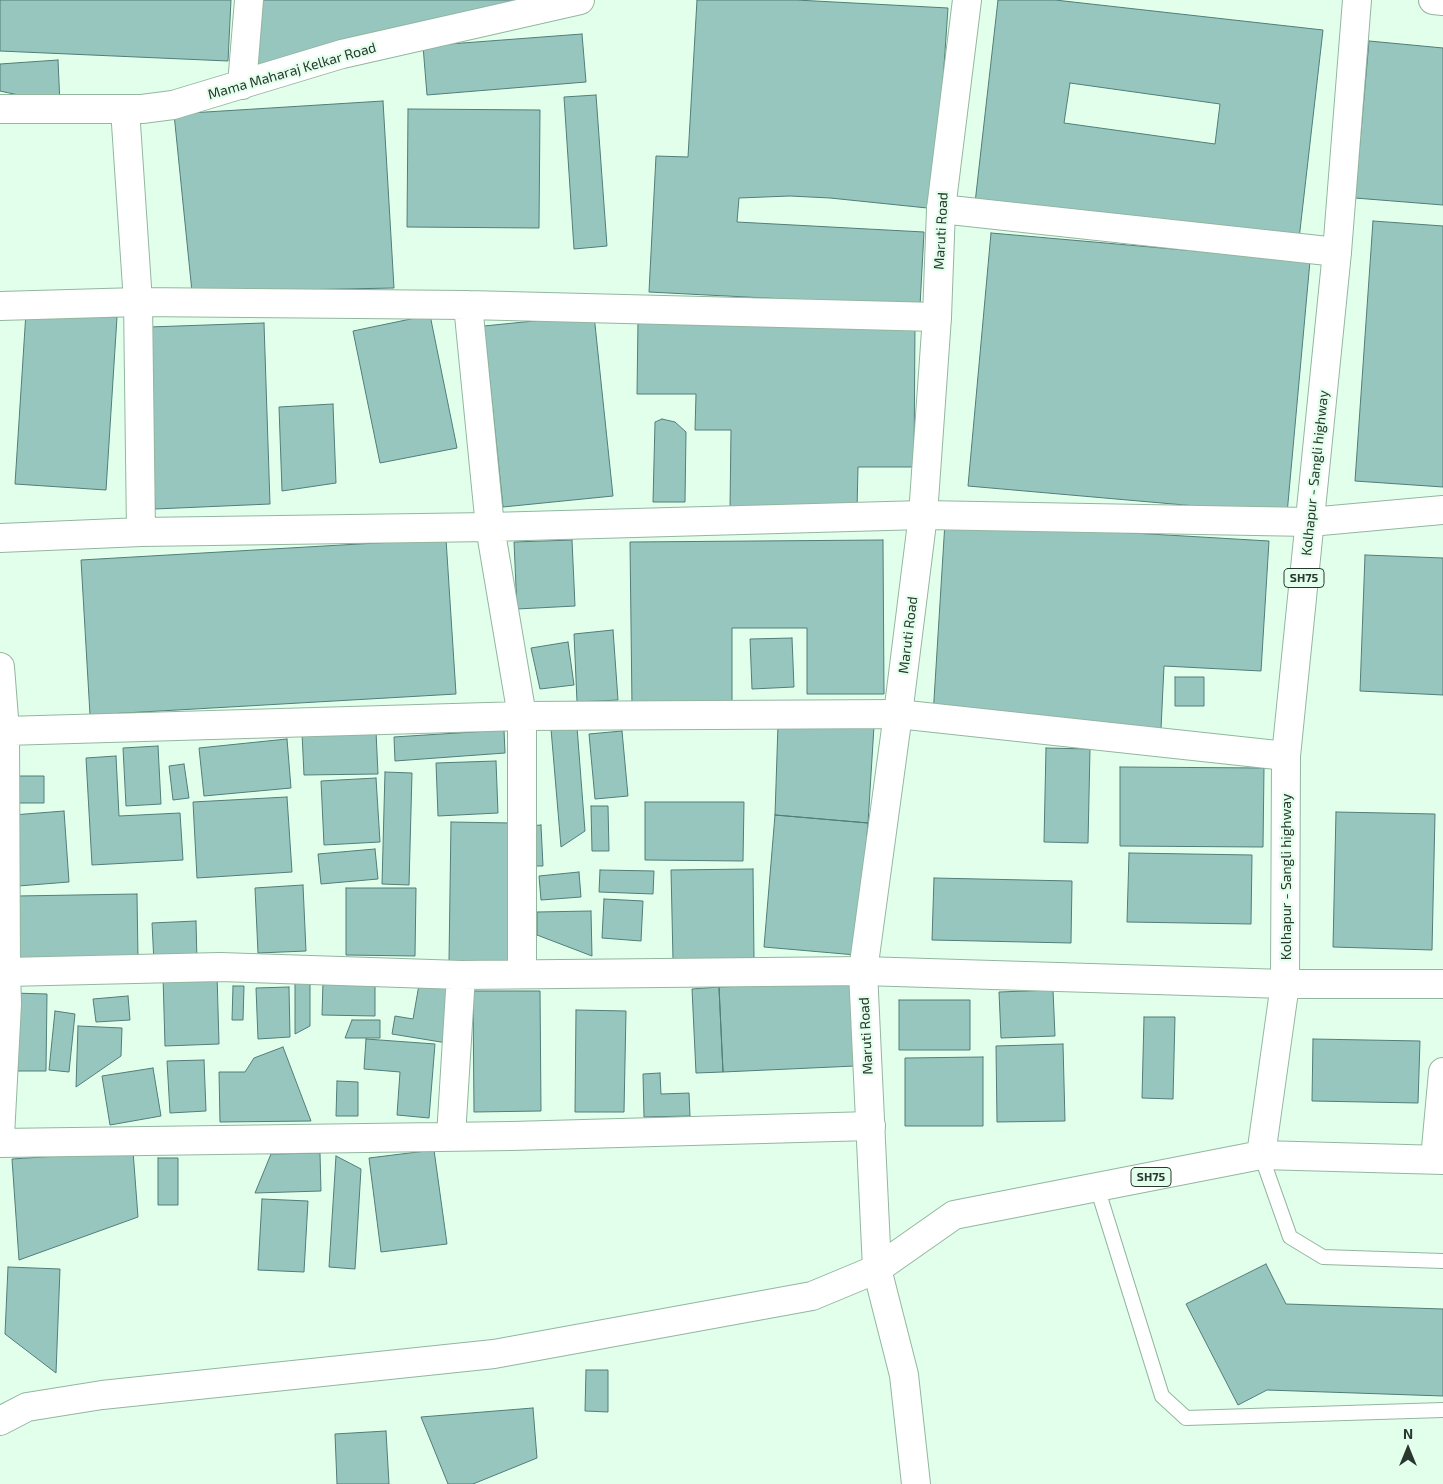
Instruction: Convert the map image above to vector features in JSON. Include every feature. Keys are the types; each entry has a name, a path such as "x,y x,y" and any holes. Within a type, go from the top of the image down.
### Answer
{"street":[{"path":"242,85 249,0"},
{"name":"Mama Maharaj Kelkar Road","path":"0,109 142,109 173,105 342,54 580,0"},
{"name":"Maruti Road","path":"877,1269 862,971 898,714 923,515 937,317 941,209 967,0"},
{"name":"Kolhapur - Sangli highway","path":"1261,1156 1285,984 1286,756 1337,252 1357,0"},
{"path":"1433,0 1443,1"},
{"path":"125,109 138,302 141,532"},
{"path":"941,209 1337,252"},
{"path":"0,306 138,302 468,305 937,317"},
{"path":"468,305 490,527 522,716 522,974"},
{"path":"0,538 141,532 490,527 923,515 1310,522 1443,510"},
{"path":"0,667 3,742 6,972 3,1004 0,1136"},
{"path":"3,742 522,716 898,714 1286,756"},
{"path":"6,972 220,967 461,975 862,971 1285,984 1443,984"},
{"path":"451,1136 461,975"},
{"path":"1439,1160 1443,1072"},
{"path":"0,1143 512,1136 871,1126"},
{"name":"SH75","path":"877,1269 954,1215 1096,1187 1261,1156 1439,1160"},
{"path":"0,1421 27,1407 102,1395 494,1354 812,1296 877,1269 904,1375 916,1484"}],"lane":[{"path":"1261,1156 1290,1238 1323,1257 1443,1261"},
{"path":"1096,1187 1162,1396 1186,1418 1443,1410"}],"building":[{"path":"0,0 231,0 228,61 0,51"},
{"path":"262,0 521,0 256,66"},
{"path":"697,0 796,0 948,8 937,168 937,209 830,198 790,196 739,198 737,222 924,232 920,306 649,292 656,156 688,157"},
{"path":"998,0 1055,0 1323,30 1299,239 975,203"},
{"path":"582,34 586,82 427,95 423,46"},
{"path":"1369,41 1443,48 1443,205 1355,198"},
{"path":"58,60 60,104 0,91 0,64"},
{"path":"1070,83 1220,104 1215,144 1064,123"},
{"path":"596,95 607,246 574,249 564,97"},
{"path":"383,101 394,288 192,292 174,114"},
{"path":"408,109 540,110 539,228 407,227"},
{"path":"1373,221 1443,226 1443,487 1355,481"},
{"path":"991,233 1310,261 1287,514 968,486"},
{"path":"26,312 117,317 106,490 15,484"},
{"path":"430,315 457,448 380,463 353,331"},
{"path":"594,315 613,496 503,507 484,326"},
{"path":"638,321 915,324 914,467 858,467 857,510 730,508 731,430 695,430 696,394 637,394"},
{"path":"264,323 270,504 155,509 149,327"},
{"path":"333,404 336,483 282,491 279,407"},
{"path":"662,419 675,422 686,432 685,502 653,502 655,422"},
{"path":"945,522 1269,541 1261,671 1164,666 1161,729 933,716"},
{"path":"446,539 456,694 90,715 81,560"},
{"path":"572,540 575,606 517,609 514,542"},
{"path":"883,540 884,694 807,694 807,628 732,628 732,707 632,707 630,542"},
{"path":"1365,555 1443,558 1443,695 1360,691"},
{"path":"613,630 618,700 577,702 574,634"},
{"path":"792,638 794,687 752,689 750,639"},
{"path":"568,642 574,685 540,689 531,648"},
{"path":"1175,677 1204,677 1204,706 1175,706"},
{"path":"778,725 874,726 868,823 775,815"},
{"path":"577,727 585,831 561,847 551,729"},
{"path":"504,730 505,753 395,761 394,737"},
{"path":"376,731 378,774 304,775 302,733"},
{"path":"622,731 628,796 595,799 589,734"},
{"path":"287,739 291,788 204,796 199,748"},
{"path":"158,746 161,804 126,806 123,748"},
{"path":"1046,748 1090,749 1088,843 1044,842"},
{"path":"116,756 119,816 180,813 183,860 92,865 86,758"},
{"path":"496,761 498,813 438,816 436,763"},
{"path":"184,764 189,798 173,800 169,766"},
{"path":"1120,767 1264,768 1263,847 1120,846"},
{"path":"385,772 412,773 409,885 382,884"},
{"path":"14,776 44,776 44,803 14,803"},
{"path":"376,778 380,842 324,845 321,781"},
{"path":"287,797 292,872 197,878 193,802"},
{"path":"645,802 744,802 743,861 645,860"},
{"path":"591,806 608,806 609,851 592,851"},
{"path":"64,811 69,882 18,886 13,815"},
{"path":"1336,812 1435,814 1432,950 1333,947"},
{"path":"775,815 868,823 856,955 764,947"},
{"path":"451,822 511,823 510,962 449,961"},
{"path":"541,825 543,866 531,866 529,826"},
{"path":"375,849 378,879 321,884 318,854"},
{"path":"1129,853 1252,855 1251,924 1127,922"},
{"path":"753,869 754,958 673,960 671,870"},
{"path":"600,870 654,871 653,894 599,892"},
{"path":"579,872 581,897 541,900 539,876"},
{"path":"934,878 1072,881 1071,943 932,940"},
{"path":"303,885 306,951 258,953 255,888"},
{"path":"346,888 416,888 415,956 346,955"},
{"path":"137,894 138,958 18,960 17,896"},
{"path":"604,899 643,901 641,941 602,938"},
{"path":"591,911 592,956 537,935 537,912"},
{"path":"196,921 197,961 154,963 152,923"},
{"path":"217,974 219,1044 165,1046 163,976"},
{"path":"420,979 457,985 447,1043 392,1034 395,1016 413,1019"},
{"path":"295,982 310,982 310,1026 295,1034"},
{"path":"323,982 375,984 375,1016 322,1015"},
{"path":"852,982 855,1066 723,1072 719,987"},
{"path":"233,986 244,986 243,1020 232,1020"},
{"path":"289,987 290,1037 258,1039 256,988"},
{"path":"719,987 723,1072 696,1073 692,989"},
{"path":"1053,990 1055,1036 1001,1038 999,992"},
{"path":"473,991 540,991 541,1111 474,1112"},
{"path":"13,993 47,994 46,1071 11,1071"},
{"path":"128,996 130,1020 96,1022 93,999"},
{"path":"899,1000 970,1000 970,1050 899,1050"},
{"path":"576,1010 626,1011 624,1112 575,1112"},
{"path":"55,1011 75,1014 69,1072 49,1070"},
{"path":"1144,1017 1175,1017 1173,1099 1142,1098"},
{"path":"352,1020 380,1020 380,1038 345,1038"},
{"path":"78,1026 122,1028 121,1056 76,1087"},
{"path":"366,1039 435,1044 429,1118 397,1115 400,1072 364,1069"},
{"path":"1313,1039 1420,1041 1418,1103 1312,1101"},
{"path":"1063,1044 1065,1121 997,1122 996,1046"},
{"path":"283,1047 311,1121 220,1122 219,1072 245,1072 254,1058"},
{"path":"983,1057 983,1126 905,1126 905,1058"},
{"path":"204,1060 206,1111 170,1113 167,1061"},
{"path":"153,1068 161,1116 110,1125 102,1076"},
{"path":"660,1073 661,1094 689,1093 690,1116 644,1117 643,1074"},
{"path":"337,1081 358,1082 358,1116 336,1116"},
{"path":"434,1150 447,1244 381,1252 369,1158"},
{"path":"133,1151 138,1217 19,1260 12,1159"},
{"path":"320,1153 321,1191 255,1193 271,1154"},
{"path":"336,1156 361,1169 355,1269 329,1267"},
{"path":"158,1158 178,1158 178,1205 158,1205"},
{"path":"262,1199 308,1201 304,1272 258,1270"},
{"path":"1266,1264 1286,1304 1443,1309 1443,1396 1267,1390 1238,1405 1186,1304"},
{"path":"8,1267 60,1269 56,1373 5,1334"},
{"path":"586,1370 608,1370 608,1412 585,1411"},
{"path":"533,1408 537,1458 473,1484 448,1484 421,1417"},
{"path":"386,1431 389,1484 337,1484 335,1434"}]}
